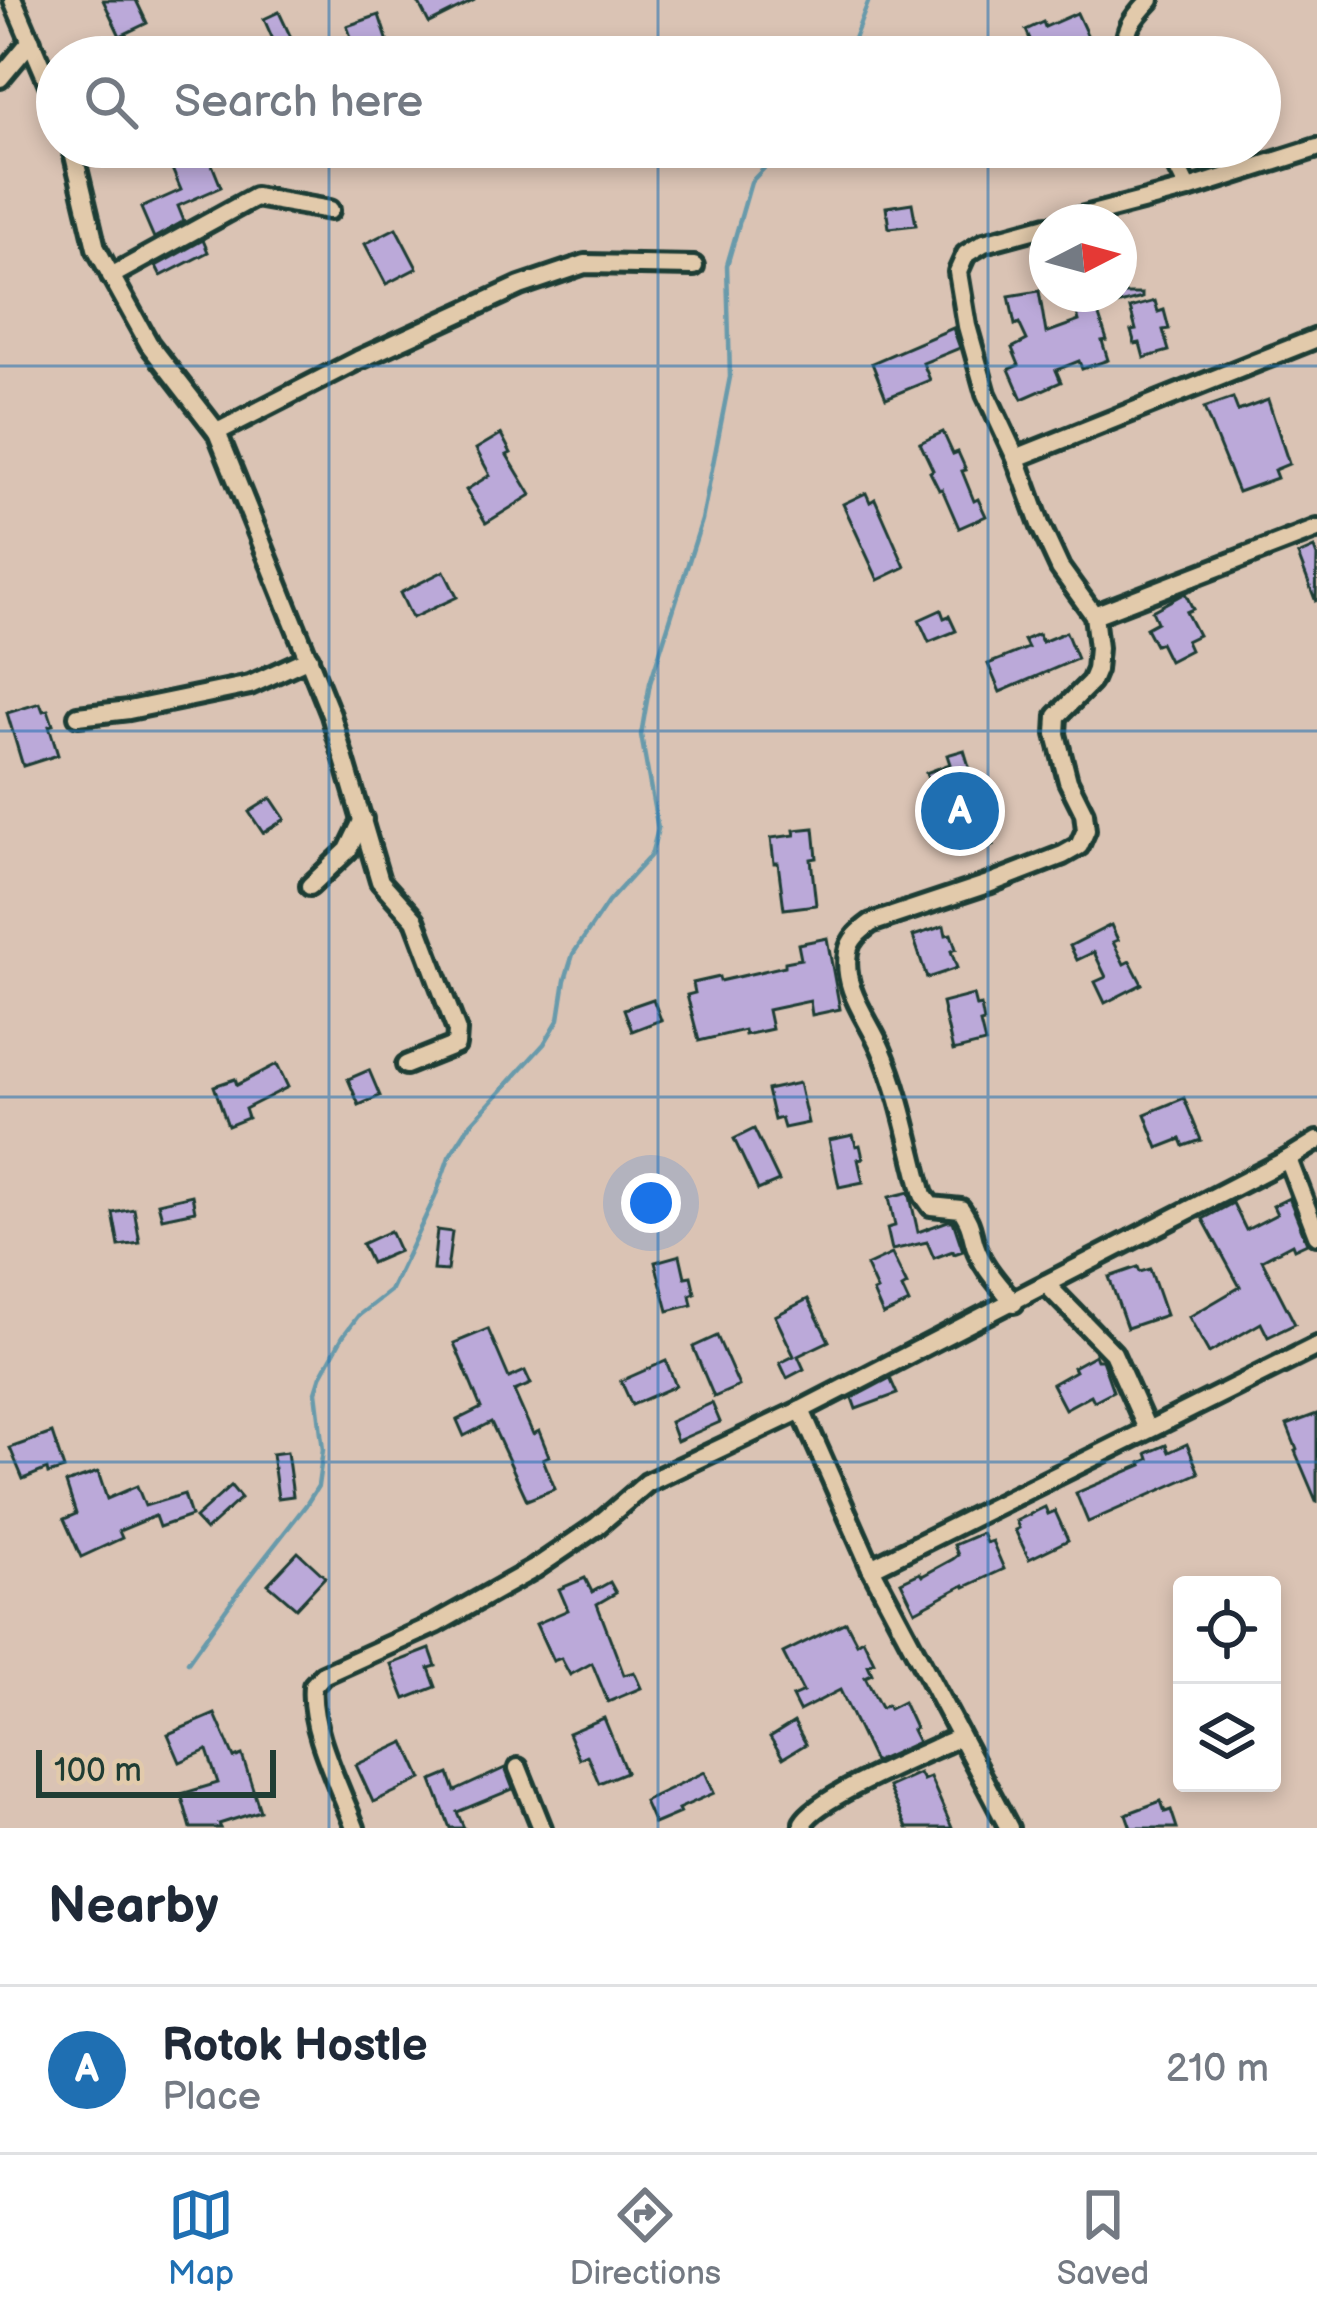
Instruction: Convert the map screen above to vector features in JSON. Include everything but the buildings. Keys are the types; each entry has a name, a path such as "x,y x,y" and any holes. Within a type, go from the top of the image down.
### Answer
{"street":[{"path":"13,0 36,53"},
{"path":"1126,36 1130,21 1150,0"},
{"path":"0,78 31,41"},
{"path":"1281,159 1317,148"},
{"path":"77,168 96,248 149,344 217,431 331,715 380,880 415,920 457,1031 456,1045 406,1065"},
{"path":"1177,168 1187,189"},
{"path":"1130,204 1254,168"},
{"path":"111,275 255,197 330,210"},
{"path":"1014,1303 987,1269 961,1209 931,1206 923,1195 880,1046 851,988 848,952 856,935 871,923 1063,855 1079,846 1086,830 1056,734 1057,716 1091,682 1096,670 1094,615 1060,568 986,394 958,272 966,254 984,243 1029,231"},
{"path":"217,431 520,286 584,264 694,266"},
{"path":"1016,458 1317,338"},
{"path":"1094,615 1317,529"},
{"path":"78,716 250,685 309,658"},
{"path":"310,886 348,850 364,818"},
{"path":"355,1828 311,1702 313,1686 323,1675 436,1624 534,1569 597,1526 647,1483 1014,1303 1317,1141"},
{"path":"1288,1159 1317,1234"},
{"path":"1046,1284 1113,1353 1147,1429"},
{"path":"872,1568 1317,1346"},
{"path":"801,1410 872,1568 1010,1828"},
{"path":"804,1828 808,1813 959,1737"},
{"path":"518,1768 542,1828"}],"waterway":[{"path":"855,36 869,0"},
{"path":"188,1662 318,1486 323,1450 316,1392 343,1336 358,1316 390,1291 449,1157 469,1126 544,1044 559,1019 573,954 608,902 651,855 658,829 641,735 650,683 702,520 730,377 727,265 751,182 764,168"}],"place":[{"name":"Rotok Hostle","path":"960,811"}]}
